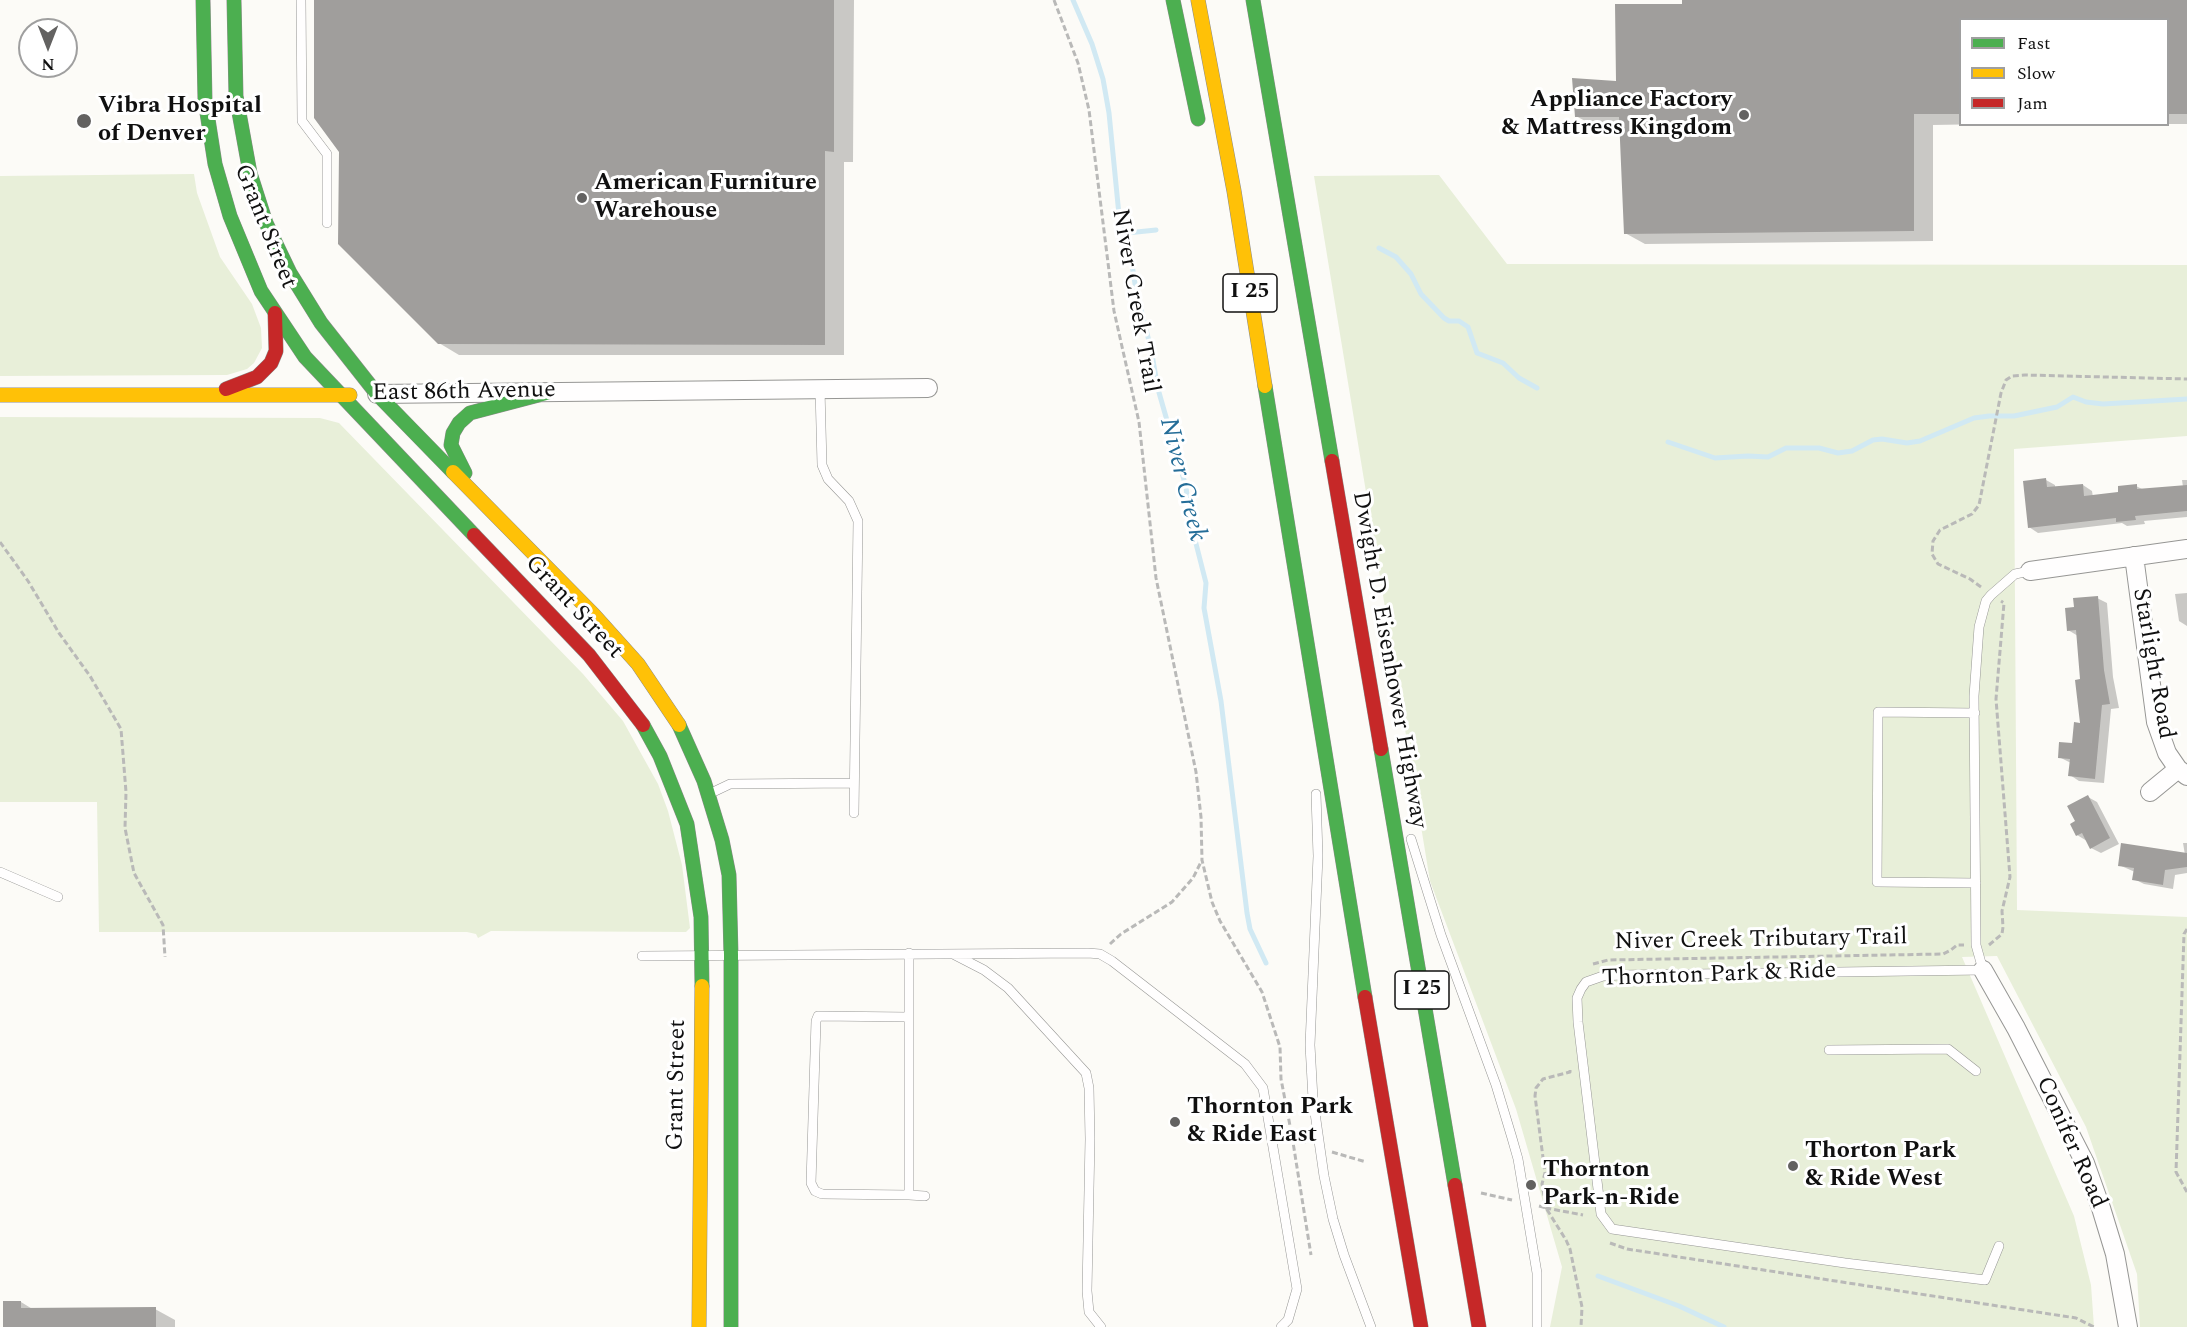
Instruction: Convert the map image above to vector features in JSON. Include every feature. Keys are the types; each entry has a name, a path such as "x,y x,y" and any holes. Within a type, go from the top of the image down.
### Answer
{"main road":[{"name":"Grant Street","path":"203,0 205,100 214,164 230,216 261,291 305,357 589,655 641,721 660,756 687,824 701,917 702,955 699,1327"},
{"name":"Grant Street","path":"234,0 234,52 238,107 250,173 266,223 290,273 321,324 377,394 594,615 638,664 678,722 708,794 722,840 729,875 731,1327"},
{"path":"1173,0 1202,136"},
{"name":"I 25","path":"1198,0 1234,190 1404,1238 1421,1327"},
{"name":"Dwight D. Eisenhower Highway","path":"1253,0 1479,1327"},
{"path":"1278,58 1291,220"},
{"path":"1213,154 1234,190"},
{"path":"209,394 257,378 271,363 276,351 275,312"},
{"path":"479,497 455,456 451,445 453,433 470,413 550,392"},
{"name":"East 86th Avenue","path":"0,395 377,394"}],"street":[{"name":"East 86th Avenue","path":"377,394 928,388"},
{"path":"2030,571 2187,549"},
{"name":"Starlight Road","path":"2134,556 2156,722 2167,753 2183,772 2150,792"},
{"name":"Conifer Road","path":"1983,970 2016,1028 2085,1163 2102,1208 2115,1254 2128,1327"}],"lane":[{"path":"301,0 302,121 327,154 327,223"},
{"path":"820,389 822,465 828,479 849,501 858,521 854,813"},
{"path":"1983,970 1976,952 1975,713 1979,627 1986,601 1991,595 2015,574 2030,571"},
{"path":"1364,652 1398,789"},
{"path":"1310,666 1314,743"},
{"path":"1975,713 1878,712 1877,882 1976,883"},
{"path":"708,794 730,784 854,783"},
{"path":"1316,786 1318,856 1310,1045 1313,1099 1333,1219 1371,1327"},
{"path":"1410,834 1441,935 1496,1085 1512,1137 1537,1273 1537,1327"},
{"path":"0,872 58,897"},
{"path":"642,956 909,953 1100,954 1245,1064 1263,1088 1298,1289 1288,1320 1281,1327"},
{"path":"909,953 909,1195"},
{"path":"951,953 984,970 1008,988 1086,1073 1089,1088 1090,1139 1087,1291 1089,1312 1101,1327"},
{"name":"Thornton Park & Ride","path":"1983,970 1621,975 1596,978 1586,982 1577,998 1578,1022 1600,1214 1612,1229 1845,1263 1985,1280 1999,1246"},
{"path":"909,1017 818,1016 811,1183 814,1191 822,1194 925,1196"},
{"path":"1829,1050 1948,1049 1976,1071"}],"path":[{"name":"Niver Creek Trail","path":"1054,0 1078,63 1089,110 1118,334 1139,422 1156,579 1196,772 1201,817 1202,860 1212,902 1220,921 1262,992 1275,1027 1280,1047 1281,1079"},
{"path":"1983,589 1970,579 1938,564 1932,548 1933,541 1940,530 1972,514 1979,505 2001,393 2006,380 2017,375 2187,379"},
{"path":"0,542 28,580 121,729 126,792 125,828 134,873 164,925 165,957"},
{"path":"1989,945 2001,934 2002,911 2010,877 1996,699 2004,603 1998,600"},
{"path":"1100,954 1121,934 1172,902 1193,878 1202,860"},
{"path":"2187,929 2184,934 2176,1172 2187,1192"},
{"name":"Niver Creek Tributary Trail","path":"1588,966 1608,960 1943,954 1959,945"},
{"path":"1569,1062 1570,1072 1543,1079 1536,1088 1535,1096 1545,1173 1542,1184 1546,1208 1583,1215"},
{"path":"1292,1136 1311,1255"},
{"path":"1566,1240 1573,1259 1580,1296 1581,1327"}],"green space":[{"path":"194,174 197,193 220,257 252,304 261,328 262,348 254,363 247,369 227,375 0,376 0,176"},
{"path":"1439,175 1507,264 2187,265 2187,436 2014,449 2017,910 2187,917 2187,1327 2140,1327 2137,1274 2086,1127 1997,956 1962,957 2074,1216 2091,1285 2094,1327 1550,1327 1562,1267 1516,1109 1430,881 1314,176"},
{"path":"0,417 320,418 339,423 583,674 623,721 658,784 668,811 682,865 690,928 686,932 491,931 478,938 476,934 467,932 99,932 97,802 0,802"}],"building":[{"name":"American Furniture Warehouse","path":"314,0 834,0 834,152 825,151 825,345 438,344 338,244 339,152 314,118"},
{"name":"Appliance Factory & Mattress Kingdom","path":"1682,0 2187,0 2187,114 2169,114 2169,18 1959,18 1959,114 1914,114 1914,231 1624,234 1619,117 1575,117 1572,78 1616,81 1615,4 1682,4"},
{"path":"2046,478 2047,487 2083,484 2084,496 2118,492 2118,486 2137,484 2137,489 2187,485 2187,511 2135,516 2136,520 2116,522 2116,518 2028,528 2023,481"},
{"path":"2098,596 2104,670 2110,704 2102,705 2095,779 2068,776 2070,759 2058,758 2059,742 2072,743 2074,722 2080,723 2075,680 2080,679 2076,630 2067,631 2065,608 2074,607 2073,598"},
{"path":"2088,795 2110,838 2090,849 2082,833 2076,836 2070,824 2075,821 2067,806"},
{"path":"2121,843 2187,853 2187,867 2165,870 2163,885 2132,880 2134,868 2118,866"},
{"path":"3,1301 21,1301 21,1308 156,1307 156,1327 3,1327"}],"waterway":[{"name":"Niver Creek","path":"1073,0 1092,44 1103,79 1109,113 1119,215 1127,233 1136,290 1151,349 1158,389 1186,487 1190,520 1206,583 1204,608 1221,701 1247,913 1250,929 1266,963"},
{"path":"1127,233 1156,230"},
{"path":"1379,248 1396,257 1411,274 1421,294 1444,318 1449,321 1459,321 1468,327 1477,353 1503,363 1519,378 1537,388"},
{"path":"1668,442 1715,458 1768,457 1786,448 1819,448 1838,453 1852,451 1873,440 1907,443 1920,441 1974,418 2014,416 2057,407 2073,397 2086,402 2103,404 2187,399"},
{"name":"Niver Creek","path":"1598,1276 1679,1306 1724,1327"}],"traffic: fast":[{"path":"203,0 205,100 215,164 230,216 261,291 305,357 474,535"},
{"path":"234,0 236,96 250,173 266,223 290,273 321,323 377,394 453,472"},
{"path":"1173,0 1198,119"},
{"path":"1253,0 1332,461"},
{"path":"1265,386 1365,997"},
{"path":"465,473 451,445 453,433 459,423 470,413 550,392"},
{"path":"643,725 660,756 687,824 701,917 702,986"},
{"path":"679,725 704,781 722,840 729,875 731,1327"},
{"path":"1381,749 1455,1185"}],"traffic: slow":[{"path":"1198,0 1234,191 1265,386"},
{"path":"0,395 350,395"},
{"path":"453,472 594,615 638,664 679,725"},
{"path":"699,1327 702,986"}],"traffic: jam":[{"path":"226,389 257,377 271,363 276,351 275,313"},
{"path":"1332,461 1381,749"},
{"path":"474,535 589,655 643,725"},
{"path":"1365,997 1421,1327"},
{"path":"1455,1185 1479,1327"}],"place":[{"name":"Appliance Factory & Mattress Kingdom","path":"1744,115"},
{"name":"Vibra Hospital of Denver","path":"84,121"},
{"name":"American Furniture Warehouse","path":"582,198"},
{"name":"Thornton Park & Ride East","path":"1175,1122"},
{"name":"Thorton Park & Ride West","path":"1793,1166"},
{"name":"Thornton Park-n-Ride","path":"1531,1185"}]}
